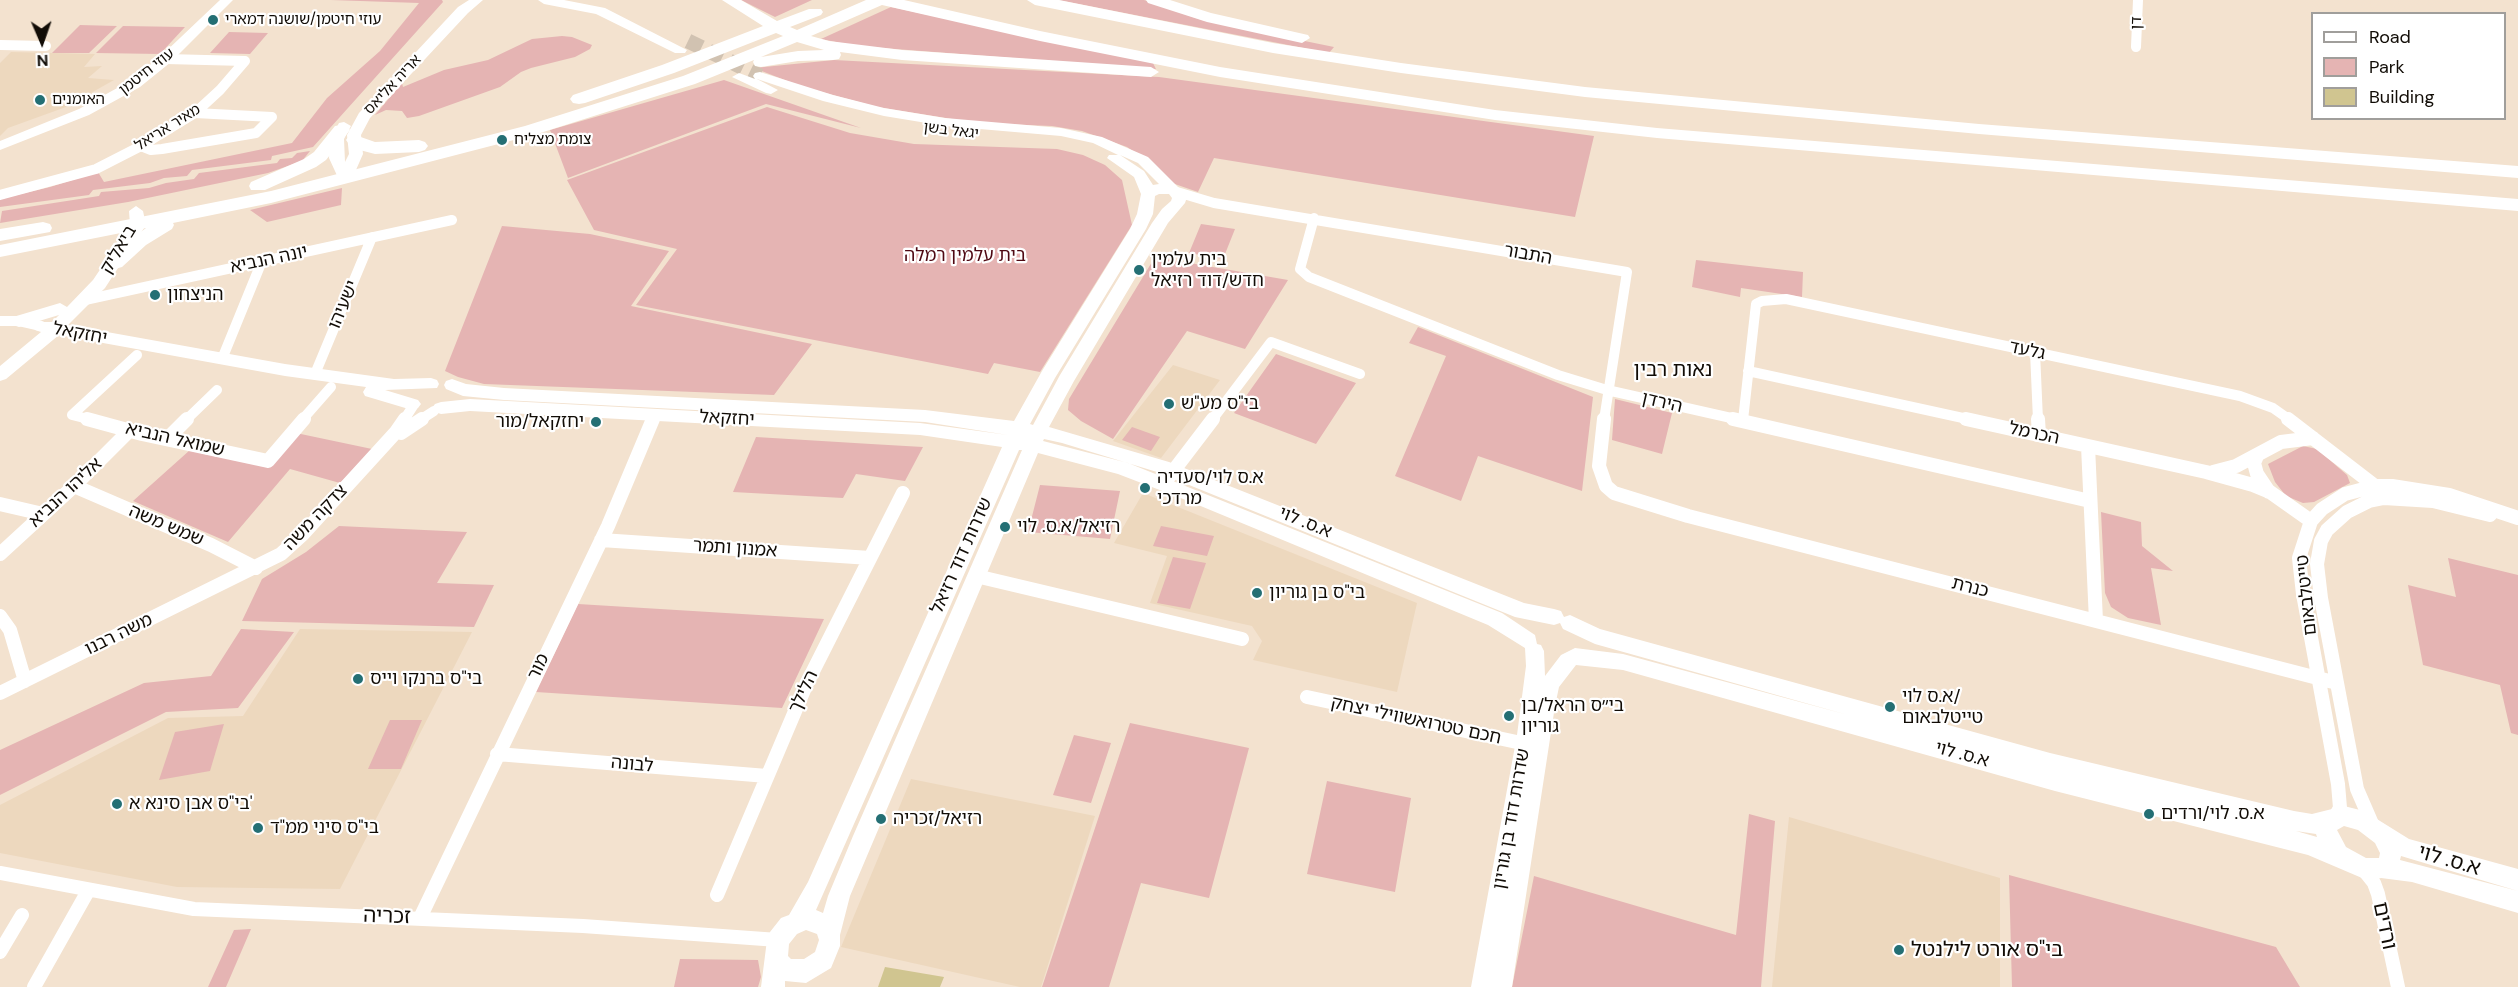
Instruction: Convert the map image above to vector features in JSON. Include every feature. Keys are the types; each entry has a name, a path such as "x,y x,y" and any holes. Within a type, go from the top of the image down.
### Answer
{"highway":[{"path":"668,69 720,42 736,24 733,10 723,0"},
{"path":"730,0 793,30 816,44 841,48 1204,77 1445,109 1657,133 2518,205"},
{"path":"704,74 793,30 841,0"},
{"path":"0,235 182,216 541,112 881,0 1126,54 1445,109"},
{"path":"1035,0 1206,35 1329,57 1450,75 1685,102 1979,129 2518,172"},
{"path":"1154,0 1207,17 1301,38 1685,102"},
{"path":"0,252 63,240 258,186 531,130 704,74 764,61 806,56 984,61"},
{"path":"258,186 310,163 348,135 358,144 375,148 419,146"},
{"path":"63,240 93,241 102,246 108,261 152,232 182,216"}],"main road":[{"name":"אריה אליאס","path":"345,169 356,154 348,135 354,111 457,0"},
{"name":"אריה אליאס","path":"348,135 372,106 463,10 477,0"},
{"path":"544,0 600,11 684,45 634,13 597,0"},
{"name":"עוזי חיטמן","path":"0,146 52,126 113,98 166,59 222,3"},
{"name":"יגאל בשן","path":"760,76 828,98 884,112 955,123 1061,132 1097,140 1143,160 1174,199"},
{"name":"יגאל בשן","path":"739,77 763,88 819,106 877,120 940,130 1057,141 1090,148 1131,167 1145,182 1148,198"},
{"path":"1148,198 1157,209 1174,199"},
{"name":"שדרות דוד רזיאל","path":"797,922 816,890 1026,436 1138,229 1148,198"},
{"name":"שדרות דוד רזיאל","path":"1045,398 1174,199"},
{"name":"ביאליק","path":"0,375 47,331 85,300 132,221"},
{"name":"ביאליק","path":"0,360 47,331 60,309 108,261"},
{"path":"20,321 60,309"},
{"name":"יחזקאל","path":"47,331 394,385 443,382 463,390 504,394 895,414 967,428 1026,436"},
{"name":"יחזקאל","path":"47,331 137,355 387,395 421,411 470,405 906,428 967,428"},
{"path":"412,405 412,399 419,390 431,384"},
{"path":"437,410 454,396 452,385"},
{"path":"967,428 1014,413 1045,398 1054,419 1060,425 1098,445"},
{"path":"967,428 992,452 1007,477 1053,458 1078,455"},
{"name":"א.ס. לוי","path":"1026,436 1098,445 1494,619 1531,646"},
{"name":"א.ס. לוי","path":"1026,436 1078,455 1168,477 1502,603 1562,620 1595,636 2050,762 2294,821 2312,824 2354,817 2403,847 2518,898"},
{"name":"שדרות דוד רזיאל","path":"829,933 839,896 976,576 1007,477"},
{"path":"1562,620 1577,629 1582,643 1571,658 1550,661 1531,646 1528,633 1537,621 1562,620"},
{"name":"שדרות דוד בן גוריון","path":"1483,987 1526,744 1536,666 1531,646"},
{"name":"א.ס. לוי","path":"1571,658 1623,662 2055,780 2310,845 2364,866 2412,872 2518,898"},
{"name":"שדרות דוד בן גוריון","path":"1500,987 1545,706 1550,684 1558,671 1571,658"},
{"path":"2332,820 2326,828 2331,845 2364,866 2388,865 2391,852 2378,831"},
{"path":"773,987 777,949 782,932 797,922 813,920 826,927 830,946 806,987"},
{"path":"777,949 787,970 806,971 823,960"}],"street":[{"name":"דן","path":"2136,47 2138,0"},
{"path":"0,45 46,46"},
{"name":"מאיר אריאל","path":"0,195 96,169 141,146 195,113 220,90 245,61 166,59"},
{"path":"141,146 151,150 162,149 256,133 272,117 195,113"},
{"name":"התבור","path":"1174,199 1314,218 1627,272 1607,390 1599,466 1606,486"},
{"name":"הירדן","path":"1314,218 1300,269 1309,276 1558,375 1607,390 2090,501"},
{"name":"יונה הנביא","path":"85,300 452,220"},
{"name":"ישעיהו","path":"315,374 372,237"},
{"path":"222,359 262,261"},
{"name":"גלעד","path":"1743,421 1756,304 1768,299 1794,301 2240,396 2272,408 2375,486 2384,498"},
{"path":"0,321 20,321 47,331"},
{"path":"1168,477 1271,342 1360,374"},
{"path":"2035,352 2039,435"},
{"name":"שמואל הנביא","path":"137,355 72,415 268,461 331,387"},
{"name":"הכרמל","path":"1748,371 2206,472 2270,492 2311,521"},
{"path":"167,439 217,390"},
{"name":"צדקה משה","path":"238,576 281,554 297,540 405,422 412,405"},
{"path":"2272,408 2285,427 2281,442"},
{"name":"צדקה משה","path":"383,446 437,410"},
{"name":"מור","path":"420,918 601,540 655,415"},
{"name":"אליהו הנביא","path":"0,554 74,486 130,430"},
{"path":"2206,472 2228,469 2281,442 2313,438"},
{"path":"2088,446 2096,621"},
{"path":"2257,456 2254,463 2257,474 2270,492"},
{"name":"שמש משה","path":"74,486 211,545 256,568"},
{"name":"כנרת","path":"1606,486 1614,494 1688,516 2337,683"},
{"name":"טייטלבאום","path":"2332,820 2340,808 2340,801 2299,558 2311,521 2322,509 2345,494 2375,486 2430,490 2475,502 2518,520"},
{"name":"הלילך","path":"717,895 807,683 903,494"},
{"name":"טייטלבאום","path":"2378,831 2362,805 2357,789 2318,579 2317,564 2327,530 2337,519 2358,505 2384,498 2433,501 2518,520"},
{"path":"0,504 44,514"},
{"name":"אמנון ותמר","path":"601,540 870,558"},
{"name":"משה רבנו","path":"0,693 238,576"},
{"name":"שדרות דוד רזיאל","path":"976,576 1242,639"},
{"path":"0,616 10,630 25,681"},
{"name":"חכם טטרואשווילי יצחק","path":"1307,698 1526,744"},
{"name":"לבונה","path":"497,754 767,776"},
{"name":"ורדים","path":"2364,866 2378,894 2398,987"},
{"name":"זכריה","path":"0,873 194,909 420,918 777,949"},
{"path":"34,987 88,891"},
{"path":"0,952 22,915"}],"shaded area":[{"name":"האומנים","path":"11,52 95,54 84,67 102,66 88,78 114,80 66,107 8,128 0,136 0,63"},
{"path":"1173,365 1220,380 1161,458 1113,441"},
{"path":"1143,493 1417,603 1397,692 1253,660 1262,641 1252,626 1150,603 1167,556 1114,543"},
{"path":"300,629 472,632 340,889 177,887 0,853 0,805 168,718 243,716"},
{"path":"911,779 1095,816 1041,987 1020,987 841,947"},
{"path":"1789,817 2000,878 2000,987 1772,987"}],"green space":[{"path":"331,0 442,0 443,2 313,147 272,156 271,160 192,170 187,176 93,190 89,195 0,207 0,199 98,172 104,182 292,143 327,98 380,51 419,3"},
{"path":"741,0 812,0 775,17"},
{"path":"1058,0 1144,0 1202,20 1334,47 1329,53"},
{"path":"891,7 1153,63 1156,69 856,46 821,39"},
{"path":"80,25 117,26 89,53 52,53"},
{"path":"123,26 185,27 160,54 96,53"},
{"path":"229,32 268,33 250,54 210,53"},
{"path":"572,37 592,45 590,49 575,57 531,68 521,72 500,87 419,116 407,118 402,111 386,110 375,115 402,83 403,87 444,70 488,60 532,39"},
{"path":"834,60 1159,77 1594,136 1575,217 1214,158 1198,192 1169,182 1146,160 1127,147 1082,131 1052,126 977,123 877,107 800,86 754,68"},
{"path":"724,80 861,128 766,104 568,178 550,130"},
{"name":"בית עלמין רמלה","path":"767,107 850,133 914,144 1057,149 1083,155 1105,165 1122,180 1132,225 1040,372 994,363 988,374 636,305 677,249 594,230 567,180"},
{"path":"310,151 302,161 268,173 128,202 0,223 2,211 99,196 101,192 149,188 194,179 199,173 277,163 280,159 292,158 297,153"},
{"path":"342,188 341,205 267,222 250,210"},
{"path":"1201,224 1235,229 1223,259 1189,253"},
{"path":"502,226 590,234 669,251 631,306 812,344 774,395 484,384 458,377 445,371"},
{"path":"1155,257 1288,280 1245,349 1187,331 1113,439 1081,421 1068,410 1069,399"},
{"path":"1696,260 1803,272 1802,297 1741,288 1740,297 1692,287"},
{"path":"1418,327 1593,397 1582,491 1478,456 1461,501 1395,476 1446,356 1409,343"},
{"path":"1276,354 1356,383 1316,444 1234,413"},
{"path":"1615,399 1672,413 1662,454 1612,440"},
{"path":"1132,427 1160,437 1151,451 1122,440"},
{"path":"296,433 372,449 340,483 290,469 228,542 133,501 190,450 268,466"},
{"path":"756,437 923,447 905,481 856,474 843,498 733,492"},
{"path":"2303,446 2317,449 2347,475 2350,483 2314,502 2303,503 2286,496 2275,482 2268,464"},
{"path":"1040,485 1120,491 1110,539 1028,532"},
{"path":"2101,512 2141,522 2142,546 2173,571 2151,568 2161,625 2128,618 2111,607 2105,593"},
{"path":"339,526 467,532 437,583 494,585 474,627 242,621 262,579 306,552"},
{"path":"1161,526 1214,536 1207,556 1153,546"},
{"path":"1173,557 1206,563 1190,609 1157,603"},
{"path":"2448,558 2518,575 2518,735 2511,733 2500,685 2423,665 2408,585 2456,597"},
{"path":"578,604 824,619 782,708 536,692"},
{"path":"241,629 294,632 238,708 166,712 0,795 0,750 144,683 211,676"},
{"path":"390,720 422,720 401,769 368,769"},
{"path":"1130,723 1249,748 1209,898 1141,883 1109,987 1042,987"},
{"path":"224,724 210,771 159,780 175,732"},
{"path":"1074,735 1111,743 1091,803 1053,795"},
{"path":"1327,781 1411,798 1395,892 1307,874"},
{"path":"1749,814 1775,821 1761,987 1512,987 1534,876 1736,935"},
{"path":"2009,875 2276,947 2300,987 2012,987"},
{"path":"251,929 226,987 208,987 234,930"},
{"path":"680,959 758,960 761,977 758,987 674,987"}],"building":[{"path":"885,967 944,977 940,987 878,987"}],"tunnel":[{"path":"688,41 760,76"}],"place":[{"name":"עוזי חיטמן/שושנה דמארי","path":"213,20"},
{"name":"האומנים","path":"40,100"},
{"name":"צומת מצליח","path":"502,140"},
{"name":"בית עלמין חדש/דוד רזיאל","path":"1139,270"},
{"name":"הניצחון","path":"155,295"},
{"name":"בי\"ס מע\"ש","path":"1169,404"},
{"name":"יחזקאל/מור","path":"596,422"},
{"name":"א.ס לוי/סעדיה מרדכי","path":"1145,488"},
{"name":"רזיאל/א.ס. לוי","path":"1005,527"},
{"name":"בי\"ס בן גוריון","path":"1257,593"},
{"name":"בי\"ס ברנקו וייס","path":"358,679"},
{"name":"א.ס לוי/ טייטלבאום","path":"1890,707"},
{"name":"בי״ס הראל/בן גוריון","path":"1509,716"},
{"name":"בי\"ס אבן סינא א'","path":"117,804"},
{"name":"א.ס. לוי/ורדים","path":"2149,814"},
{"name":"רזיאל/זכריה","path":"881,819"},
{"name":"בי\"ס סיני ממ\"ד","path":"258,828"},
{"name":"בי\"ס אורט לילנטל","path":"1899,950"}],"district":[{"name":"נאות רבין","path":"1673,371"}]}
